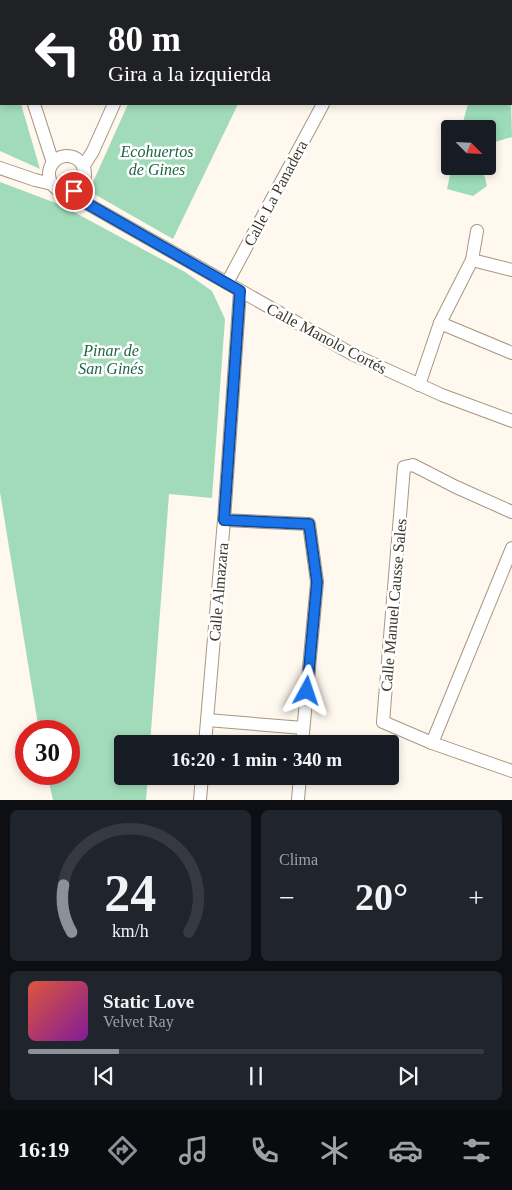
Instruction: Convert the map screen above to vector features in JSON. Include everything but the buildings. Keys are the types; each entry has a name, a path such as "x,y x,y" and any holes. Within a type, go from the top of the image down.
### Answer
{"street":[{"path":"34,105 52,163 49,174 52,184 64,192 74,191 82,184 85,172 75,158 69,156 57,159 52,163"},
{"path":"83,167 93,152 114,105"},
{"name":"Calle La Panadera","path":"227,283 322,105"},
{"path":"0,168 52,184"},
{"name":"Calle Manolo Cortés","path":"74,191 86,203 352,354 442,396 512,421"},
{"path":"419,385 440,323 472,260 477,231"},
{"path":"472,260 512,270"},
{"name":"Calle Almazara","path":"206,735 224,520 240,291"},
{"path":"440,323 512,353"},
{"name":"Calle Manuel Causse Sales","path":"512,512 412,465 404,467 383,722 432,743 512,770"},
{"path":"224,520 309,524 317,582 303,735"},
{"path":"432,743 512,548"},
{"path":"207,720 303,728"},
{"path":"200,800 201,785"},
{"path":"298,800 299,785"}],"green space":[{"path":"0,105 21,105 40,169 0,151"},
{"name":"Ecohuertos de Gines","path":"128,105 238,105 173,239 89,191"},
{"path":"468,105 511,105 512,137 496,142 496,120 464,120"},
{"path":"450,175 484,175 487,186 473,196 447,189"},
{"name":"Pinar de San Ginés","path":"0,182 61,205 185,272 212,291 225,319 212,498 169,494 151,735 114,735 114,785 147,785 146,800 53,800 50,785 80,785 80,720 37,720 0,492"}],"route":[{"path":"74,191 86,203 240,291 224,520 309,524 317,582 307,691"}]}
